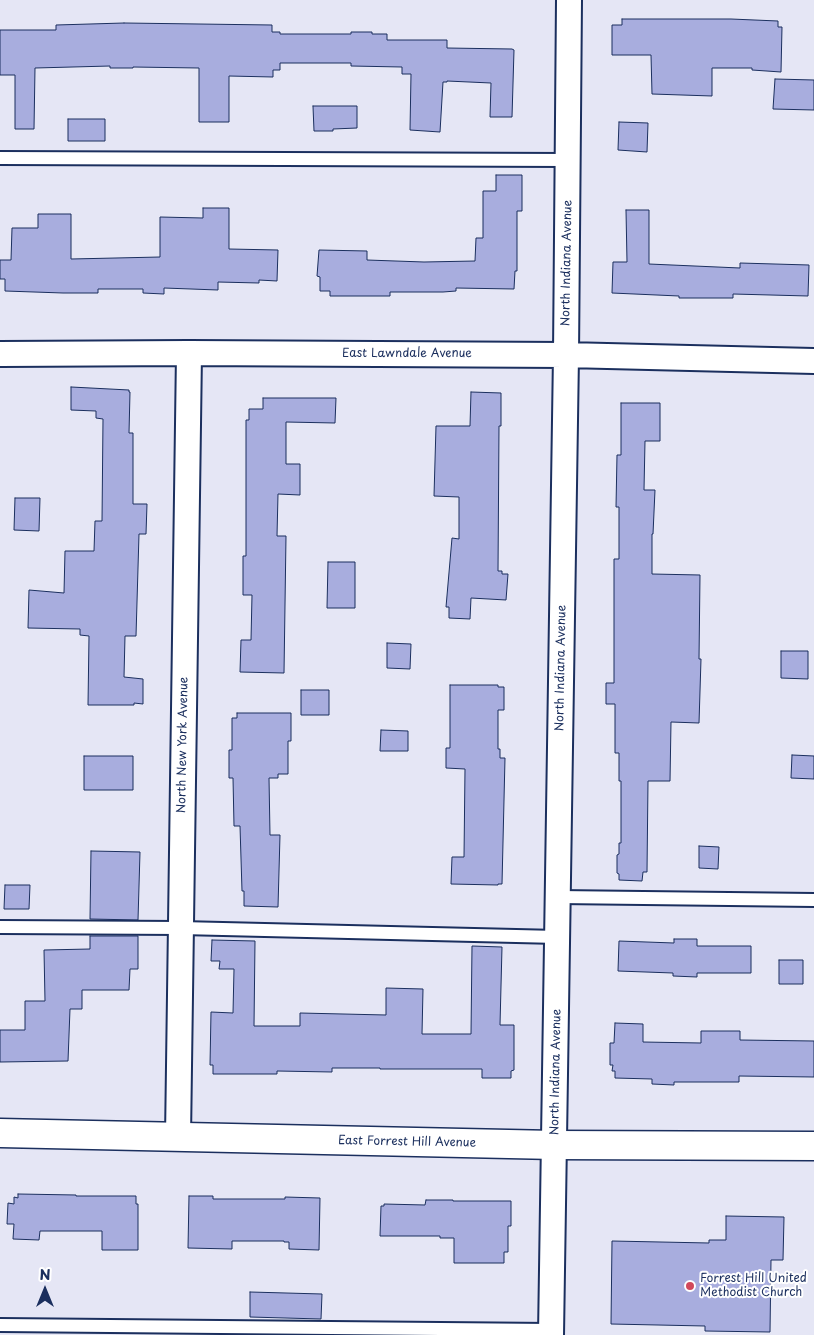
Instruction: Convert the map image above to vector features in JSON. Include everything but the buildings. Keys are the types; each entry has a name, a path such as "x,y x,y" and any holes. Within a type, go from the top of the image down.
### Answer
{"main road":[{"name":"East Forrest Hill Avenue","path":"0,1133 555,1145 814,1146"}],"street":[{"name":"North Indiana Avenue","path":"551,1333 566,355 569,0"},
{"name":"North New York Avenue","path":"178,1137 189,353"},
{"name":"East Lawndale Avenue","path":"0,354 566,355 814,361"}],"lane":[{"path":"0,158 568,160"},
{"path":"558,898 814,900"},
{"path":"0,927 181,928 558,937"},
{"path":"0,1325 551,1333"}],"place":[{"name":"Forrest Hill United Methodist Church","path":"690,1286"}]}
